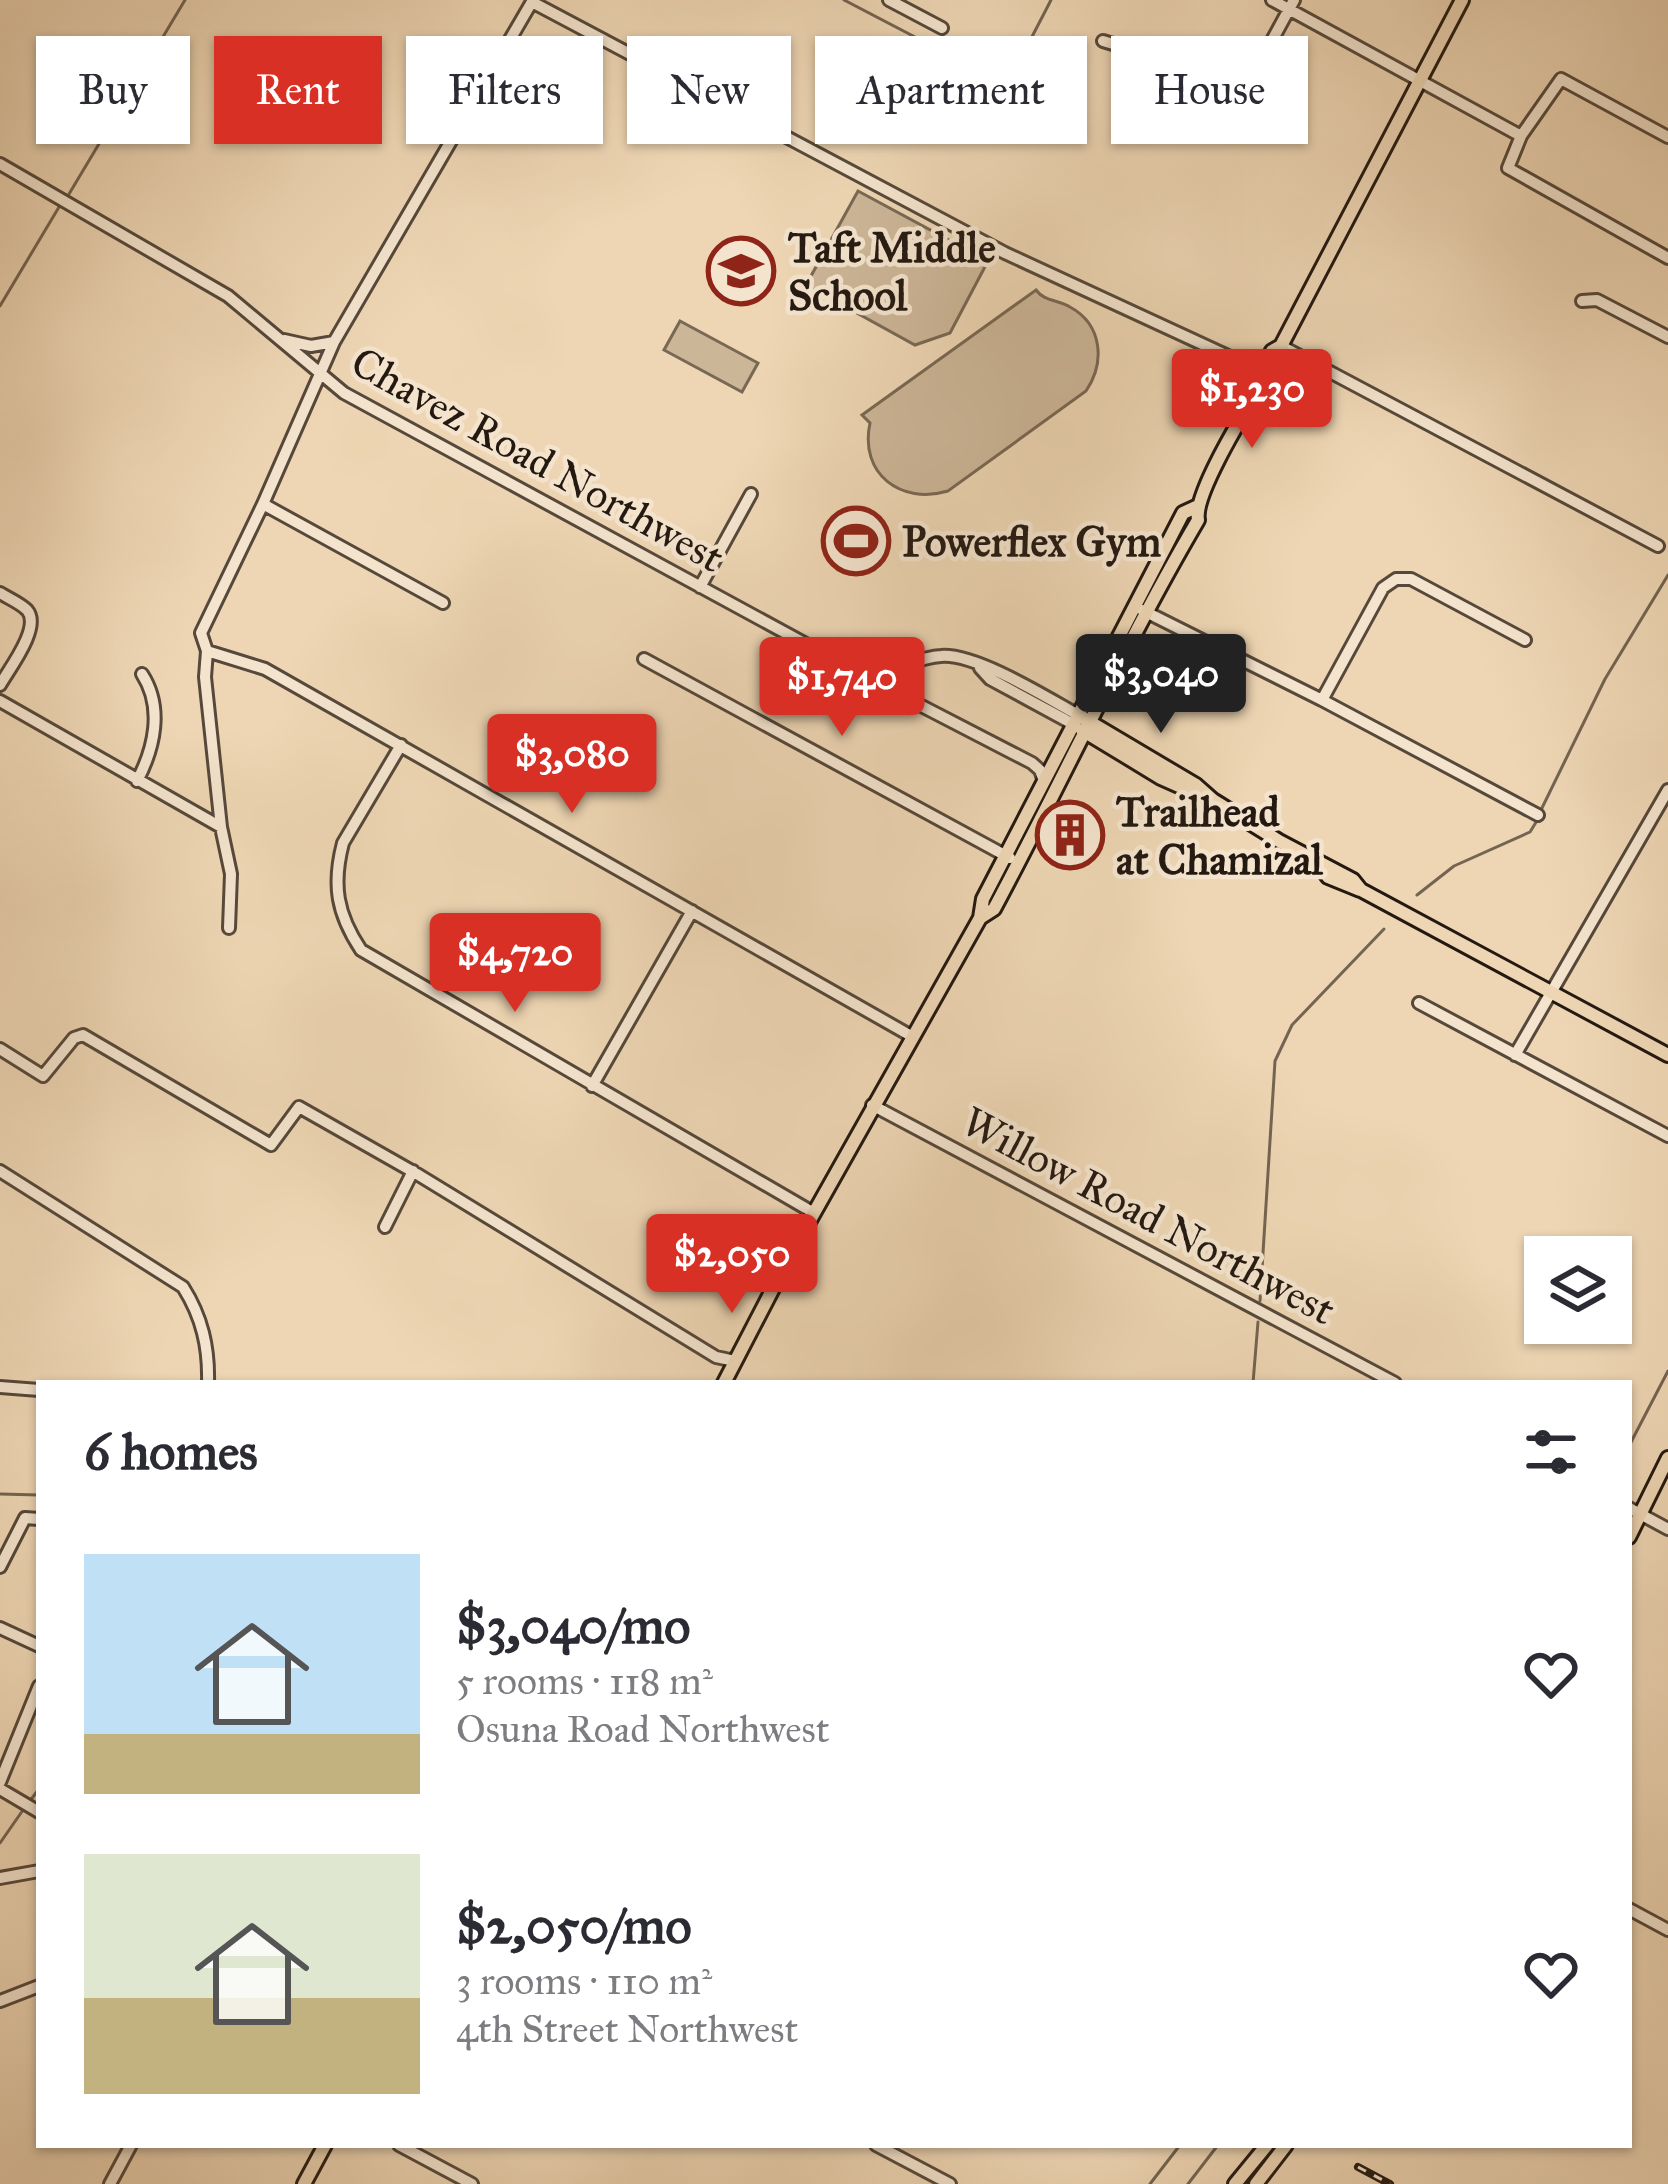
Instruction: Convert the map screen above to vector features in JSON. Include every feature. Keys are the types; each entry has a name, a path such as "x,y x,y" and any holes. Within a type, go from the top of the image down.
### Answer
{"main road":[{"path":"980,918 994,910 1035,831 1132,605 1184,513 1196,507 1267,374 1264,364 1281,346 1462,0"},
{"path":"726,1380 792,1243 801,1236 980,918 982,899 1043,781 1082,725 1198,520 1196,507"},
{"path":"1082,725 1161,778 1213,800 1319,865 1328,878 1361,890 1668,1055"},
{"path":"1635,1511 1668,1459"},
{"path":"304,2184 323,2148"},
{"path":"1235,2184 1265,2148"},
{"path":"1256,2184 1284,2148"}],"street":[{"path":"889,0 942,28"},
{"path":"1272,0 1292,5 1521,136"},
{"path":"230,928 231,874 221,827 205,677 207,651 201,633 334,342 533,1 1005,253 1267,374"},
{"path":"1103,41 1237,105 1292,5"},
{"path":"1668,137 1561,79 1521,136 1508,168 1668,258"},
{"name":"Chavez Road Northwest","path":"0,164 228,296 320,375 436,444 856,671 868,674 944,656 995,670 1082,725"},
{"path":"1582,301 1598,301 1668,337"},
{"path":"280,339 311,346 334,342"},
{"path":"1281,346 1658,546"},
{"path":"700,587 751,494"},
{"path":"263,504 443,603"},
{"path":"1322,700 1383,589 1396,579 1411,579 1525,640"},
{"path":"0,593 28,611 32,619 0,686"},
{"path":"1132,605 1538,815"},
{"path":"207,651 265,669 914,1037"},
{"path":"644,659 1018,862"},
{"path":"893,669 897,686 910,700 1022,758 1040,770 1043,781"},
{"path":"137,782 154,748 151,688 142,674"},
{"path":"0,701 221,827"},
{"path":"400,745 343,843 339,859 336,895 361,950 814,1213"},
{"path":"1515,1054 1668,790"},
{"path":"592,1086 692,911"},
{"path":"1419,1003 1668,1136"},
{"path":"0,1049 43,1076 74,1037 83,1035 272,1145 299,1107 716,1357 735,1361"},
{"name":"Willow Road Northwest","path":"872,1105 1389,1380"},
{"path":"0,1171 184,1287 202,1324 208,1380"},
{"path":"385,1227 412,1172"},
{"path":"0,1388 36,1390"},
{"path":"1635,1511 1668,1529"},
{"path":"0,1567 26,1518 36,1519"},
{"path":"0,1628 36,1645"},
{"path":"36,1693 3,1766 0,1785 36,1810"},
{"path":"0,1878 36,1872"},
{"path":"1632,1911 1668,1930"},
{"path":"0,2001 36,1987"},
{"path":"110,2184 129,2148"},
{"path":"405,2148 472,2184"},
{"path":"882,2148 950,2184"}],"shaded area":[{"path":"858,191 988,261 950,333 915,345 806,285"},
{"path":"1036,290 1081,315 1095,334 1098,357 1086,391 948,491 914,493 887,481 871,457 870,423 862,415"},
{"path":"680,321 758,363 742,392 664,350"}],"waterway":[{"path":"69,194 185,0"},
{"path":"844,0 1007,85 1051,0"},
{"path":"0,306 59,207"},
{"path":"1541,810 1605,679 1668,575"},
{"path":"1417,895 1454,866 1530,832 1538,819"},
{"path":"1260,1301 1275,1061 1292,1025 1384,929"},
{"path":"1253,1380 1258,1322"},
{"path":"1632,1440 1668,1371"},
{"path":"0,1494 36,1495"},
{"path":"29,1802 36,1793"},
{"path":"0,1843 23,1810"},
{"path":"1150,2184 1178,2148"},
{"path":"1188,2184 1216,2148"}],"railway":[{"path":"1358,2167 1390,2184"}],"place":[{"name":"Taft Middle School","path":"741,271"},
{"name":"Powerflex Gym","path":"856,541"},
{"name":"Trailhead at Chamizal","path":"1070,835"}]}
